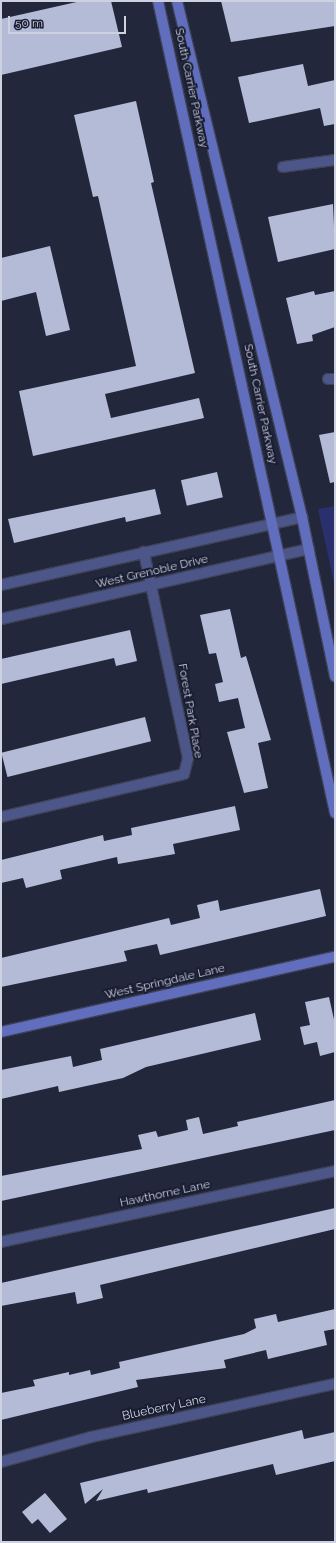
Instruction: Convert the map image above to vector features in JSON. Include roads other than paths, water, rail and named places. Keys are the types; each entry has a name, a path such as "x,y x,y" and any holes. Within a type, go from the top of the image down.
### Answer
{"main road":[{"name":"South Carrier Parkway","path":"158,1 280,555 335,813"},
{"name":"South Carrier Parkway","path":"177,1 302,517 335,677"},
{"name":"West Springdale Lane","path":"1,1032 335,958"}],"street":[{"path":"283,167 335,160"},
{"name":"West Grenoble Drive","path":"1,585 302,517"},
{"name":"West Grenoble Drive","path":"1,619 309,549"},
{"path":"144,552 152,585"},
{"name":"Forest Park Place","path":"1,817 184,774 188,758 152,585"},
{"name":"Hawthorne Lane","path":"1,1242 335,1171"},
{"name":"Blueberry Lane","path":"1,1462 91,1437 335,1384"}]}
